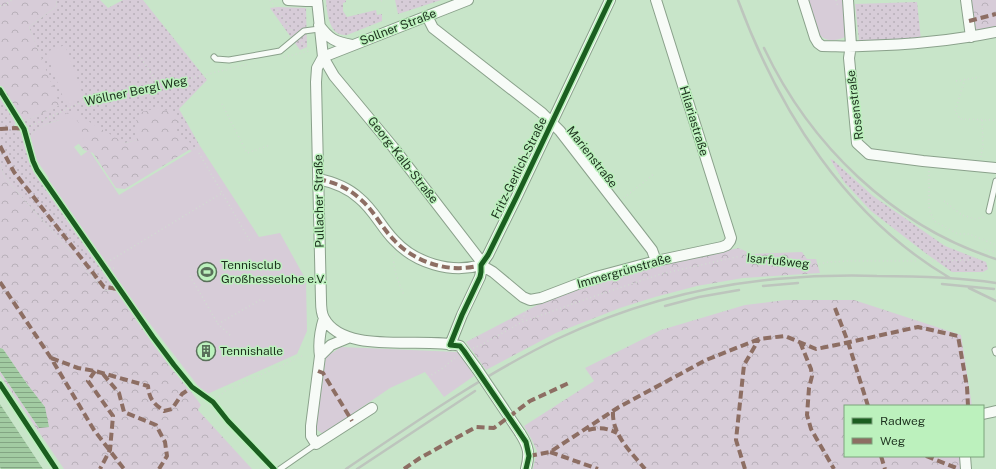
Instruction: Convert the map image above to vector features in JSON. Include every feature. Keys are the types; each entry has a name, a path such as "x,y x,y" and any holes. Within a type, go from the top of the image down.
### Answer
{"street":[{"path":"288,0 306,2 317,0"},
{"name":"Pullacher Straße","path":"317,0 322,57 316,68 316,82 320,300 324,318"},
{"name":"Sollner Straße","path":"322,57 468,0"},
{"name":"Fritz-Gerlich-Straße","path":"450,345 480,277 481,265 488,255 610,0"},
{"name":"Hilariastraße","path":"656,0 731,238 730,241"},
{"path":"803,0 815,38 818,44 822,46 925,43 996,32"},
{"name":"Rosenstraße","path":"848,0 850,45 849,58 857,143 869,154 996,168"},
{"path":"966,0 971,37"},
{"name":"Marienstraße","path":"427,16 433,28 542,114 560,131 652,250 656,260"},
{"name":"Sollner Straße","path":"319,27 333,41 352,45"},
{"name":"Georg-Kalb-Straße","path":"322,57 334,76 393,147 478,256 481,265"},
{"path":"318,179 339,185 359,197 370,208 387,232 400,246 413,256 441,266 470,268 481,265 493,272 523,297 530,300"},
{"name":"Immergrünstraße","path":"530,300 541,298 596,277 656,260 727,245 730,241"},
{"path":"324,318 334,331 348,338 362,341 460,346 526,442 529,456 526,469"},
{"path":"324,318 318,347 320,356 311,436 316,444 372,408"},
{"path":"320,356 331,345 348,338"},
{"path":"984,414 996,411"},
{"path":"965,457 966,469"}],"lane":[{"path":"214,57 216,59 229,60 280,51 304,31 319,27"},
{"path":"989,211 996,182"},
{"path":"280,469 316,444"}],"path":[{"path":"0,6 5,5 12,0"},
{"path":"270,0 309,51"},
{"path":"139,55 159,85"},
{"path":"956,81 980,77"},
{"path":"965,79 955,111 960,119 996,120"},
{"path":"222,104 247,153 270,145"},
{"path":"979,166 983,144 982,119"},
{"path":"199,154 250,241"},
{"path":"926,161 929,209 934,221 958,234 969,234 996,245"},
{"path":"616,204 656,174"},
{"path":"114,268 111,269 106,263 222,193"},
{"path":"944,201 962,215 975,219 986,216 989,211"},
{"path":"730,241 738,246 745,255"},
{"path":"400,246 393,258 396,273 404,295"},
{"path":"984,250 996,252"},
{"path":"932,261 968,260 975,257"},
{"path":"190,276 218,324 230,335"},
{"path":"218,324 260,300 266,302"},
{"path":"522,322 530,300"},
{"path":"213,402 226,391 302,356"}],"green space":[{"path":"0,0 56,0 57,6 29,27 60,105 23,122 0,86"},
{"path":"56,0 100,0 108,8 123,0 143,0 207,80 179,109 200,146 193,150 137,131 138,140 125,143 59,120 43,126 30,136 23,122 59,105 29,27 57,6"},
{"path":"326,0 346,0 346,2 343,3 343,11 347,17 376,10 377,15 382,14 382,21 347,35 341,35 336,32 330,23"},
{"path":"395,0 441,0 398,14"},
{"path":"808,0 844,0 847,32 845,37 835,40 827,40 822,37 814,24"},
{"path":"970,0 996,0 996,28 974,33"},
{"path":"917,2 921,40 861,42 859,40 855,4"},
{"path":"270,8 306,8 307,47 300,50"},
{"path":"65,45 84,98 66,105 46,52"},
{"path":"0,95 13,114 16,122 13,128 21,132 36,172 118,292 104,290 5,178 0,164"},
{"path":"159,108 173,113 179,122 175,133 180,138 191,143 191,148 196,152 189,150 125,189 116,188 93,153 84,150 63,121 56,120 69,112 76,112 91,123 125,143 137,140 135,123 141,112"},
{"name":"Tennisclub Großhesselohe e.V.","path":"67,118 76,119 84,140 74,147 81,156 89,150 119,195 200,146 259,237 280,233 306,280 307,331 297,354 205,395 137,307 47,180 49,178 35,158 30,136 42,126"},
{"path":"830,159 873,196 945,246 986,262 988,269 983,272 952,272 871,211 844,182"},
{"path":"0,164 5,178 104,290 118,292 201,405 198,410 252,469 64,469 0,375 0,371 39,428 45,407 3,349 0,348"},
{"path":"739,248 751,254 802,252 807,259 816,259 820,273 743,278 697,286 655,297 620,308 556,333 486,370 466,342 541,303 607,279 659,263"},
{"path":"785,300 854,300 961,335 972,405 844,405 844,457 962,457 963,469 533,469 537,451 524,426 594,381 585,368 661,330 745,305"},
{"path":"341,347 458,352 474,376 444,397 425,372 390,388 323,434 316,429 326,357"}],"shaded area":[{"path":"0,348 3,349 45,407 49,427 39,428 0,371"},
{"path":"0,404 43,469 1,469"}],"railway":[{"path":"738,0 774,82 796,121 820,158 848,192 879,224 913,253 950,278"},
{"path":"764,48 783,84 805,117 830,149 859,178 889,203 923,226 958,244 996,259"},
{"path":"346,469 449,400 529,353 557,339 609,317 636,308 720,287 748,282 814,276 952,278 996,283"},
{"path":"763,286 798,283"},
{"path":"942,284 994,289"},
{"path":"969,288 996,301"},
{"path":"665,306 699,297 739,290"},
{"path":"357,469 475,391"}],"marked path":[{"path":"969,21 996,14"},
{"path":"0,129 24,129"},
{"path":"0,146 14,172 104,287 119,289"},
{"path":"318,179 340,186 354,194 369,208 394,240 412,255 446,267 458,268 481,265"},
{"path":"0,282 51,358 94,430 124,469"},
{"path":"835,308 848,342 868,405"},
{"path":"529,456 550,452 619,407 706,360 759,339 785,336 816,349 918,327 958,336 967,387 968,405"},
{"path":"745,469 736,440 744,365 759,339"},
{"path":"800,342 811,369 812,376 809,388 807,415 811,429 834,469"},
{"path":"51,358 78,368 95,371 148,386 153,401 164,411 172,409 182,394 192,387"},
{"path":"95,371 88,381 113,416 110,450 100,469"},
{"path":"318,371 323,373 352,421"},
{"path":"103,374 119,393 124,412 156,425 165,442 167,456 159,469"},
{"path":"404,469 420,458 476,427 494,428 530,401 571,382"},
{"path":"613,412 619,436 628,450 645,469"},
{"path":"588,430 603,428 617,433"},
{"path":"550,452 598,469"},
{"path":"881,457 885,469"},
{"path":"929,457 959,469"}],"cycle path":[{"path":"526,469 529,456 526,442 464,351 460,346 450,345 480,277 481,265 488,255 517,196 610,0"},
{"path":"0,90 24,129 37,170 153,337 192,387 213,402 228,421 274,469"},
{"path":"0,384 56,469"}],"place":[{"name":"Tennisclub Großhesselohe e.V.","path":"207,272"},
{"name":"Tennishalle","path":"206,351"}]}
